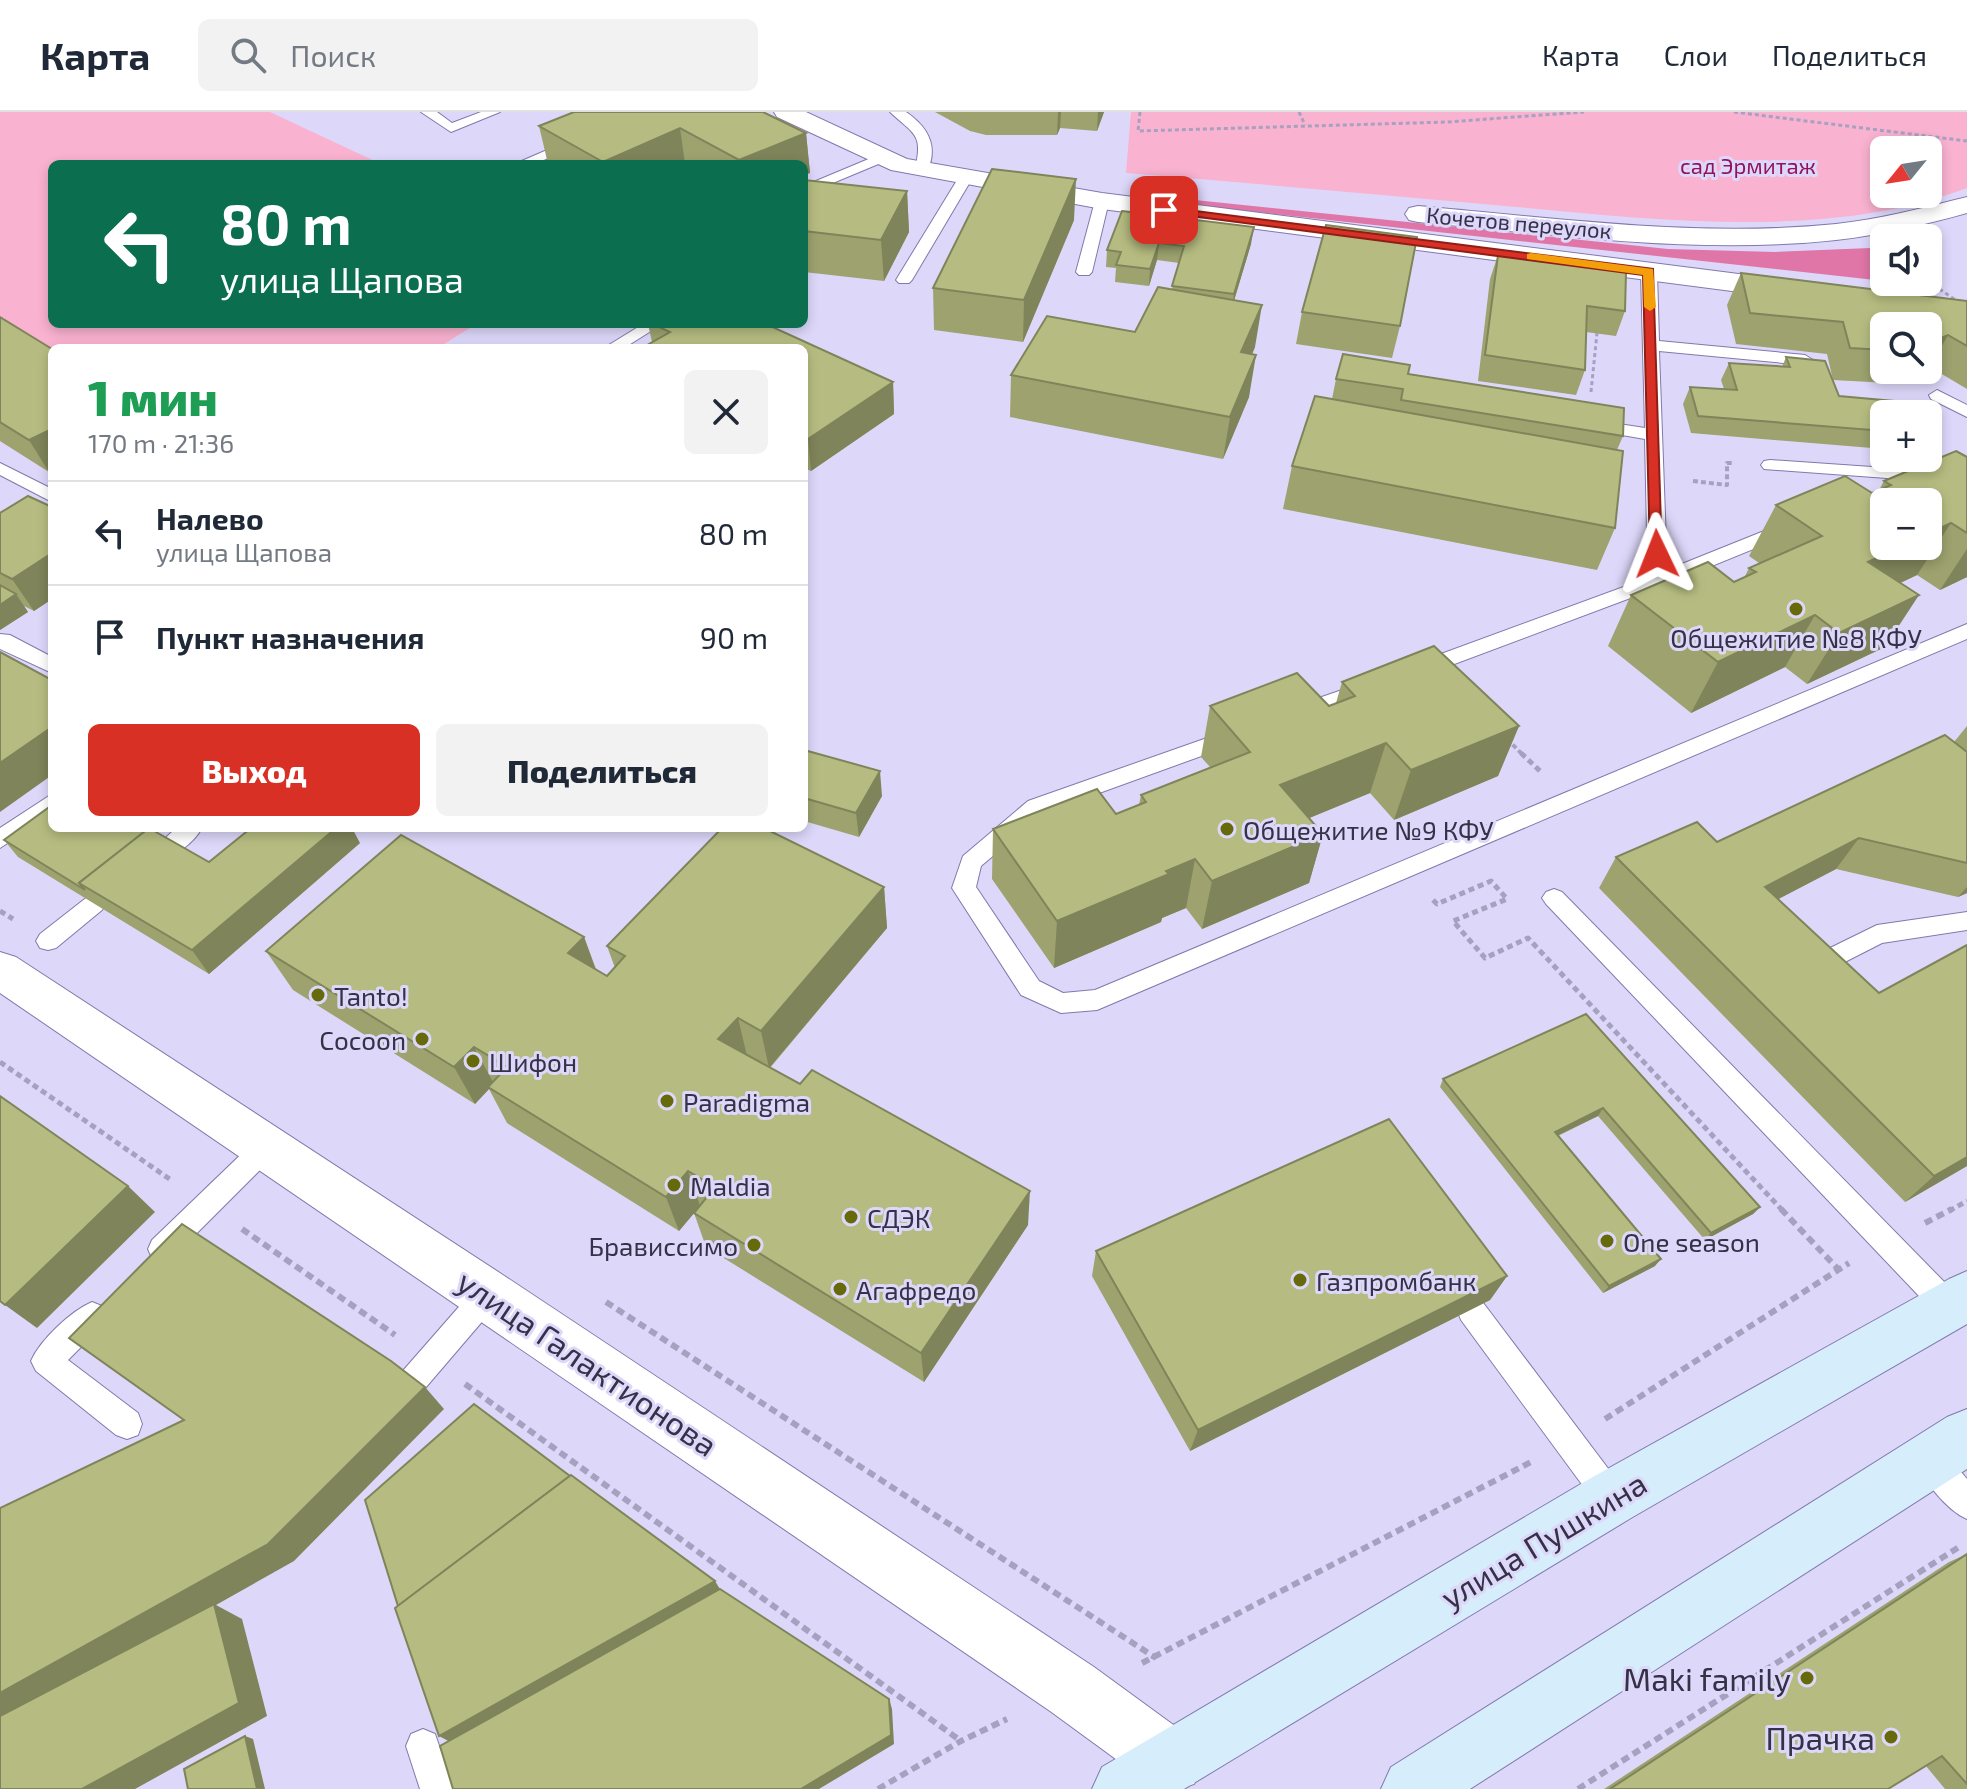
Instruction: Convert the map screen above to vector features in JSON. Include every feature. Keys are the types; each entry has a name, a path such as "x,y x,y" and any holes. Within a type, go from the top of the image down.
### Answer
{"main road":[{"name":"улица Пушкина","path":"1148,1775 1611,1498 1958,1301"},
{"path":"1431,1784 1948,1448"}],"street":[{"path":"786,112 900,165 1070,196 1816,292"},
{"path":"1070,196 1112,187 1364,209"},
{"name":"Кочетов переулок","path":"1395,212 1663,235 1769,235 1872,229 1967,205"},
{"name":"улица Галактионова","path":"0,970 488,1294 1072,1689 1148,1775"}],"lane":[{"path":"428,112 451,128 493,112"},
{"path":"897,112 919,126 927,151 922,169"},
{"path":"531,160 590,135"},
{"path":"808,189 883,157"},
{"path":"904,280 966,177"},
{"path":"1084,272 1102,201"},
{"path":"1649,272 1658,581"},
{"path":"619,344 647,328"},
{"path":"1651,345 1805,360"},
{"path":"1937,395 1967,412"},
{"path":"1580,422 1654,435"},
{"path":"1770,465 1930,476 1967,488"},
{"path":"0,468 48,494"},
{"path":"1798,524 1658,581 1395,679 1036,807 971,862 964,888 1030,988 1061,1003 1097,1000 1967,631"},
{"path":"0,642 3,640 48,664"},
{"path":"0,840 48,805"},
{"path":"164,850 186,832"},
{"path":"1554,898 1887,1243 1958,1301"},
{"path":"48,941 94,904"},
{"path":"1833,958 1877,934 1967,921"},
{"path":"141,1269 266,1147"},
{"path":"411,1383 488,1294"},
{"path":"109,1300 46,1361 127,1424"},
{"path":"1471,1310 1611,1498"},
{"path":"1948,1448 1967,1503"},
{"path":"423,1746 437,1789"}],"path":[{"path":"1140,112 1138,131 1447,122 1584,112"},
{"path":"1299,112 1305,125"},
{"path":"1443,112 1447,122"},
{"path":"1734,112 1967,141"},
{"path":"1942,291 1967,308"},
{"path":"1580,422 1597,333"},
{"path":"1655,475 1727,485 1727,463 1770,465"},
{"path":"1506,738 1569,800"},
{"path":"1437,904 1491,881 1507,899 1453,921 1485,958 1528,938 1838,1269"},
{"path":"0,1062 431,1360 961,1741"},
{"path":"878,1789 961,1741 1072,1689 1156,1658 1568,1443 1838,1269 1967,1201"},
{"path":"1578,1789 1967,1542"}],"green space":[{"path":"0,112 270,112 372,160 48,160 48,328 470,328 444,344 48,344 48,471 0,441"},
{"name":"сад Эрмитаж","path":"1131,112 1967,112 1967,188 1942,196 1942,136 1870,136 1870,208 1895,208 1853,216 1793,221 1732,222 1611,216 1126,173"}],"shaded area":[{"path":"1166,197 1668,249 1775,252 1870,248 1870,279 1165,202"}],"building":[{"path":"574,112 763,112 806,133 739,160 680,128 608,160 599,160 539,126"},
{"path":"992,169 1076,179 1024,300 933,288"},
{"path":"808,180 907,191 881,240 808,231"},
{"path":"1122,211 1254,227 1234,294 1172,286 1184,246 1159,243 1150,269 1116,265 1121,252 1107,250"},
{"path":"1326,225 1417,237 1400,326 1302,312"},
{"path":"1498,255 1626,272 1625,311 1587,306 1585,370 1485,355"},
{"path":"1741,273 1870,289 1870,296 1927,296 1967,301 1967,346 1948,335 1942,337 1942,312 1870,312 1870,349 1850,348 1843,322 1750,313"},
{"path":"1158,287 1262,305 1241,352 1256,355 1230,417 1011,375 1047,316 1135,332"},
{"path":"0,317 48,347 48,431 29,440 0,422"},
{"path":"662,328 775,328 893,382 808,439 808,344 649,344 670,332"},
{"path":"1343,354 1410,365 1408,374 1624,408 1623,436 1401,400 1403,389 1336,379"},
{"path":"1786,357 1825,361 1839,396 1883,400 1870,400 1870,430 1698,416 1690,387 1737,390 1729,363 1790,367"},
{"path":"1315,396 1623,451 1615,528 1292,466"},
{"path":"1956,451 1967,457 1967,533 1951,523 1942,527 1942,488 1884,488 1891,485 1884,481 1906,472 1942,472 1942,457"},
{"path":"1845,476 1870,492 1872,560 1868,562 1919,595 1839,633 1815,615 1718,662 1631,595 1708,562 1734,582 1756,572 1749,568 1822,536 1776,505"},
{"path":"28,496 48,505 48,556 12,579 0,573 0,513"},
{"path":"0,585 16,594 0,605"},
{"path":"1434,646 1519,726 1411,770 1386,743 1280,785 1323,834 1212,881 1195,859 1166,871 1169,874 1057,921 993,829 1097,789 1116,814 1146,802 1141,795 1250,752 1210,706 1297,673 1329,706 1355,696 1342,682"},
{"path":"0,652 48,678 48,730 0,763"},
{"path":"1945,735 1967,752 1967,863 1859,838 1765,887 1879,993 1967,945 1967,1157 1934,1176 1616,857 1697,822 1717,842"},
{"path":"808,751 880,771 856,813 808,799"},
{"path":"48,808 48,832 144,832 79,883 85,890 4,840"},
{"path":"144,832 156,832 209,862 246,832 331,832 192,950 79,883"},
{"path":"718,832 772,832 884,887 761,1031 738,1018 718,1039 800,1084 812,1070 1030,1191 921,1353 694,1213 715,1187 688,1171 666,1197 488,1087 507,1067 474,1047 454,1067 266,951 401,835 584,937 568,953 607,976 625,956 607,946"},
{"path":"1586,1014 1760,1207 1711,1233 1603,1108 1555,1132 1661,1259 1609,1286 1443,1079"},
{"path":"0,1096 128,1186 5,1305 0,1301"},
{"path":"1389,1119 1507,1276 1198,1430 1096,1251"},
{"path":"182,1224 391,1361 425,1387 268,1544 0,1693 0,1508 184,1420 69,1338"},
{"path":"474,1404 570,1476 398,1606 365,1500"},
{"path":"571,1475 715,1581 439,1736 395,1608"},
{"path":"1967,1554 1967,1784 1942,1756 1888,1789 1610,1789"},
{"path":"720,1589 889,1699 891,1735 801,1789 453,1789 440,1746"},
{"path":"214,1604 239,1703 82,1789 0,1789 0,1716"},
{"path":"245,1736 257,1789 188,1789 184,1769"}],"slow traffic":[{"path":"1531,256 1649,272 1650,307"}],"place":[{"name":"Общежитие №8 КФУ","path":"1796,609"},
{"name":"Общежитие №9 КФУ","path":"1227,829"},
{"name":"Tanto!","path":"318,995"},
{"name":"Cocoon","path":"422,1039"},
{"name":"Шифон","path":"473,1061"},
{"name":"Paradigma","path":"667,1101"},
{"name":"Maldia","path":"674,1185"},
{"name":"СДЭК","path":"851,1217"},
{"name":"One season","path":"1607,1241"},
{"name":"Брависсимо","path":"754,1245"},
{"name":"Газпромбанк","path":"1300,1280"},
{"name":"Агафредо","path":"840,1289"},
{"name":"Maki family","path":"1807,1678"},
{"name":"Прачка","path":"1891,1737"}],"route":[{"path":"1164,210 1649,272 1657,554"}]}
